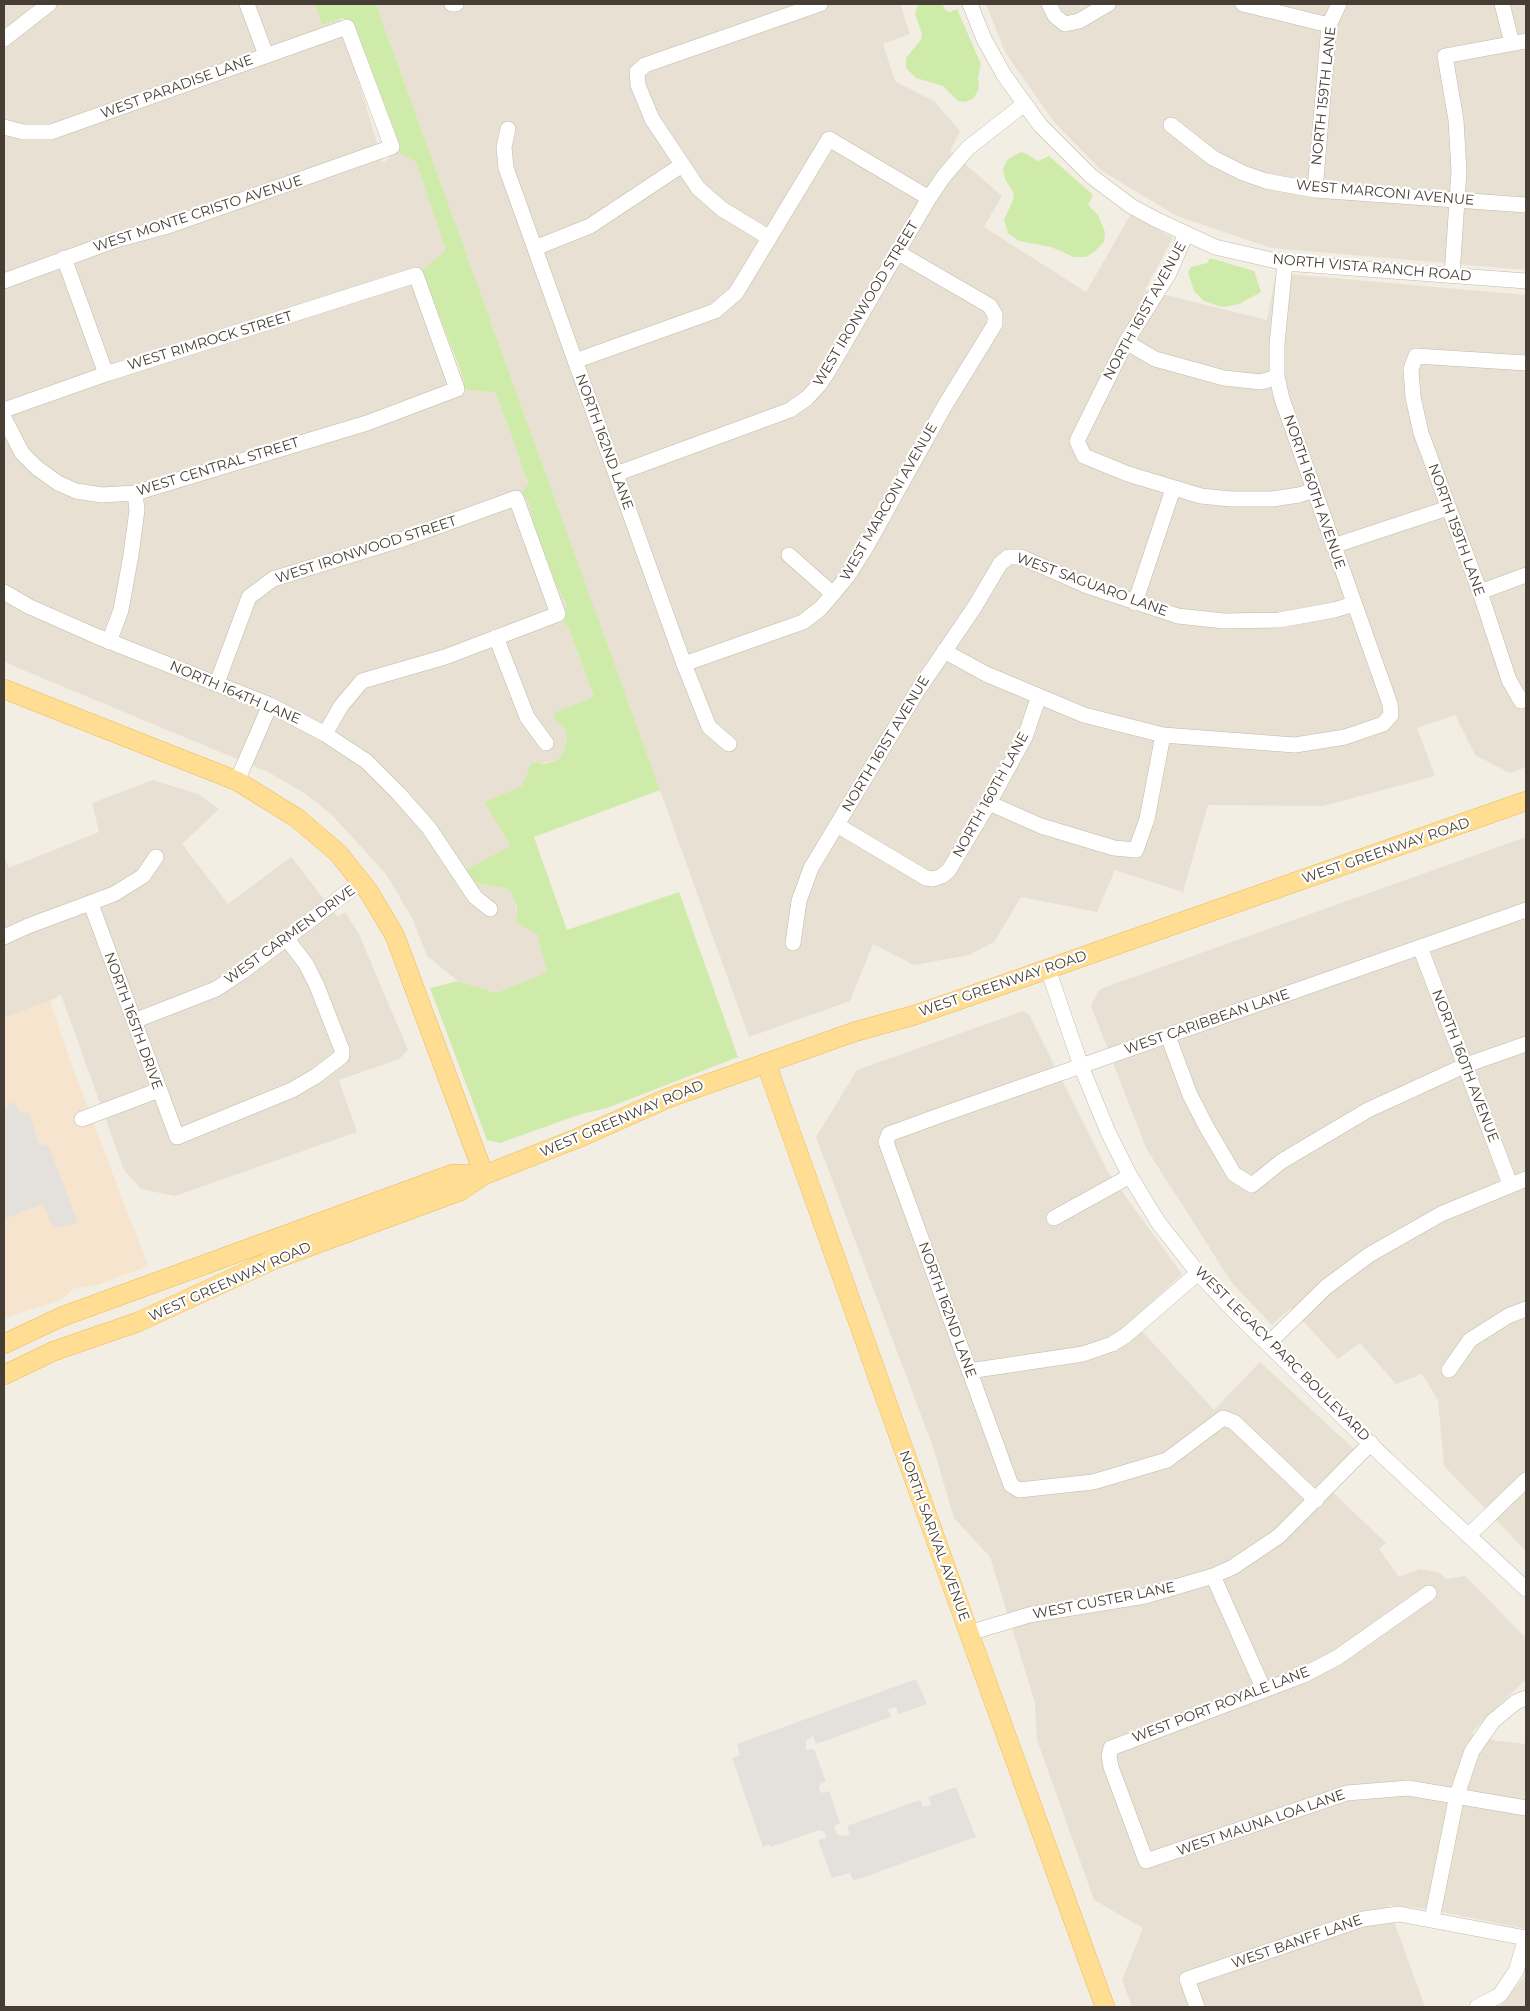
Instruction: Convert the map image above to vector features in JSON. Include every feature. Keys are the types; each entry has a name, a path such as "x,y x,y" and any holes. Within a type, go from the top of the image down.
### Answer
{"main road":[{"path":"4,690 237,781 297,818 338,853 362,881 380,907 403,956 484,1175"},
{"name":"WEST GREENWAY ROAD","path":"4,1375 67,1346 138,1322 275,1259 460,1192 484,1175 578,1138 668,1098 766,1063 1048,969 1526,802"},
{"name":"NORTH SARIVAL AVENUE","path":"766,1063 969,1633 1105,2007"},
{"name":"WEST GREENWAY ROAD","path":"4,1344 61,1317 453,1174 484,1175"}],"street":[{"path":"4,39 49,4"},
{"path":"247,4 266,55"},
{"path":"768,237 709,199 682,165 652,119 638,85 637,72 645,65 820,4"},
{"name":"NORTH VISTA RANCH ROAD","path":"970,4 984,39 1023,106 1063,150 1091,176 1131,206 1186,234 1215,247 1286,263 1526,281"},
{"path":"1049,4 1055,16 1065,24 1079,21 1108,4"},
{"path":"1243,4 1329,25"},
{"name":"NORTH 159TH LANE","path":"1315,190 1329,25 1340,4"},
{"path":"1452,275 1459,171 1456,120 1445,56 1519,42 1502,4"},
{"name":"WEST PARADISE LANE","path":"4,127 23,132 51,132 347,27 392,148"},
{"name":"WEST IRONWOOD STREET","path":"616,474 790,410 807,398 819,386 829,370 929,198 968,148 1023,106"},
{"name":"WEST MARCONI AVENUE","path":"1171,125 1202,151 1238,171 1266,181 1315,190 1526,205"},
{"name":"NORTH 162ND LANE","path":"508,129 504,147 504,158 534,248 684,664 709,727 729,744"},
{"path":"575,360 715,311 736,293 768,237 792,202 829,139 929,198"},
{"name":"WEST MONTE CRISTO AVENUE","path":"4,281 116,240 168,226 392,148"},
{"path":"534,248 590,226 682,165"},
{"name":"NORTH 161ST AVENUE","path":"1173,489 1128,474 1084,456 1077,441 1126,342 1169,273 1186,234"},
{"name":"WEST MARCONI AVENUE","path":"684,664 803,622 821,608 847,577 893,501 944,408 995,324 995,315 990,306 898,252"},
{"path":"64,258 106,374"},
{"name":"NORTH 160TH AVENUE","path":"1163,735 1295,745 1345,737 1383,724 1390,715 1390,704 1282,400 1278,377 1277,344 1286,263"},
{"name":"WEST RIMROCK STREET","path":"4,410 106,374 416,274 457,389"},
{"path":"1126,342 1155,359 1224,378 1261,382 1278,377"},
{"name":"NORTH 159TH LANE","path":"1524,700 1509,680 1480,592 1421,433 1413,397 1411,369 1416,356 1526,363"},
{"name":"WEST CENTRAL STREET","path":"4,418 22,453 58,483 76,491 102,495 135,493 367,423 457,389"},
{"path":"1135,603 1173,489 1230,499 1299,496 1314,490"},
{"path":"109,642 121,610 131,555 137,510 135,493"},
{"name":"WEST IRONWOOD STREET","path":"217,683 249,597 273,579 403,539 516,498 558,614 496,637"},
{"path":"1333,546 1448,508"},
{"path":"789,555 833,594"},
{"name":"NORTH 161ST AVENUE","path":"793,943 796,913 805,881 837,825 944,651 974,608 1000,564 1008,557"},
{"name":"WEST SAGUARO LANE","path":"1008,557 1021,557 1064,578 1178,616 1224,622 1279,620 1334,610 1354,604"},
{"path":"1480,592 1526,576"},
{"name":"NORTH 164TH LANE","path":"4,592 28,606 109,642 270,705 325,734 366,761 399,794 428,828 475,897 490,909"},
{"path":"325,734 341,706 362,681 445,657 496,637 527,717 546,743"},
{"path":"944,651 986,674 1084,715 1163,735 1147,819 1136,850 1114,848 1041,826 989,803"},
{"name":"NORTH 160TH LANE","path":"837,825 939,884 989,803 1024,737 1039,696"},
{"path":"237,781 270,705"},
{"path":"4,937 28,926 114,894 143,876 156,857"},
{"name":"WEST CARMEN DRIVE","path":"134,1021 216,989 287,939 362,881"},
{"name":"NORTH 165TH DRIVE","path":"90,904 177,1137 292,1090 325,1070 342,1056 342,1050 317,986 306,964 287,939"},
{"name":"WEST CARIBBEAN LANE","path":"889,1134 1526,910"},
{"name":"NORTH 160TH AVENUE","path":"1420,947 1510,1184"},
{"name":"WEST LEGACY PARC BOULEVARD","path":"1048,969 1081,1066 1108,1132 1130,1176 1158,1222 1198,1273 1268,1344 1526,1589"},
{"path":"1168,1036 1177,1063 1206,1126 1234,1174 1252,1185 1282,1161 1360,1114 1399,1094 1466,1065 1526,1044"},
{"path":"82,1119 158,1090"},
{"name":"NORTH 162ND LANE","path":"889,1134 886,1142 1011,1485 1019,1490 1093,1482 1167,1460 1224,1418 1234,1422 1316,1500"},
{"path":"1054,1218 1130,1176"},
{"path":"1268,1344 1326,1287 1369,1255 1441,1214 1526,1178"},
{"path":"969,1371 1083,1354 1112,1344 1125,1336 1198,1273"},
{"path":"1450,1370 1470,1340 1508,1316 1526,1309"},
{"name":"WEST CUSTER LANE","path":"969,1633 1029,1615 1145,1596 1213,1576 1233,1566 1279,1536 1371,1443"},
{"path":"1469,1535 1526,1480"},
{"path":"1213,1576 1264,1690"},
{"name":"WEST PORT ROYALE LANE","path":"1146,1861 1111,1767 1108,1756 1111,1748 1304,1675 1338,1657 1429,1592"},
{"path":"1432,1919 1457,1796 1472,1751 1493,1721 1516,1702 1526,1698"},
{"name":"WEST MAUNA LOA LANE","path":"1146,1861 1348,1792 1408,1788 1526,1808"},
{"name":"WEST BANFF LANE","path":"1197,2007 1187,1979 1363,1919 1399,1914 1526,1938"},
{"path":"1477,2007 1500,1995 1516,1971 1526,1938"}],"shaded area":[{"path":"4,4 315,4 322,25 340,19 383,163 396,151 416,162 447,251 422,271 428,283 455,363 464,380 462,389 496,393 528,485 521,494 529,502 533,522 556,585 566,603 565,614 561,620 569,629 594,697 558,720 565,729 567,738 563,754 557,760 539,764 522,786 484,802 511,846 471,880 481,884 505,888 511,892 515,899 517,914 537,934 547,972 496,993 458,981 427,956 412,918 386,874 331,814 306,794 268,772 4,662"},
{"path":"376,4 900,4 910,34 883,44 895,81 935,102 960,131 950,151 1002,196 984,227 1086,292 1131,214 1173,238 1145,290 1267,320 1276,273 1526,295 1526,767 1510,773 1475,755 1455,715 1417,728 1435,776 1323,806 1208,805 1183,892 1115,870 1097,912 1021,897 994,942 969,955 914,965 873,944 850,1001 749,1037"},
{"path":"986,4 1526,4 1526,270 1271,248 1177,216 1102,171 1054,122 1005,52"},
{"path":"153,780 198,794 219,809 182,844 228,904 291,857 338,917 345,912 359,934 408,1050 399,1059 339,1080 357,1132 175,1196 141,1189 124,1170 61,995 4,1018 4,855 9,868 99,832 92,803"},
{"path":"1526,837 1526,1551 1444,1466 1438,1400 1422,1374 1396,1384 1360,1343 1338,1359 1291,1308 1272,1325 1232,1283 1146,1148 1091,1006 1100,989"},
{"path":"50,1001 73,1069 148,1266 100,1284 73,1289 61,1300 4,1318 4,1018"},
{"path":"1023,1011 1029,1015 1108,1172 1182,1274 1132,1320 1214,1410 1260,1362 1355,1450 1322,1482 1386,1543 1379,1549 1399,1577 1420,1569 1440,1573 1446,1579 1465,1576 1526,1638 1526,1679 1471,1733 1498,1741 1526,1744 1526,1929 1427,1909 1388,1905 1425,2007 1132,2007 1122,1980 1143,1928 1094,1900 1037,1740 1035,1703 990,1557 954,1518 933,1447 816,1137 857,1070"},
{"path":"15,1102 19,1112 29,1114 40,1146 48,1144 78,1223 53,1228 43,1204 4,1219 4,1107"},
{"path":"916,1679 927,1704 899,1714 896,1707 888,1709 891,1717 816,1744 813,1736 806,1741 806,1750 814,1749 826,1782 820,1784 819,1788 821,1793 829,1791 840,1823 834,1826 837,1834 841,1836 850,1835 847,1826 920,1800 923,1807 931,1805 928,1797 956,1787 976,1837 853,1881 850,1873 832,1878 818,1840 826,1838 825,1832 819,1830 771,1847 769,1844 763,1847 732,1758 740,1755 737,1744"},
{"path":"1526,1969 1526,2007 1495,2007 1501,2005 1525,1976"}],"green space":[{"path":"315,4 376,4 660,790 534,837 567,930 679,892 738,1057 607,1108 581,1114 500,1143 487,1140 430,988 458,981 496,993 547,972 537,934 515,922 517,906 511,892 505,888 481,884 471,880 465,870 511,846 484,802 522,786 532,762 545,764 557,760 563,754 567,738 565,729 553,717 554,713 594,697 569,629 561,620 565,614 566,603 556,585 533,522 529,502 521,494 528,484 496,393 462,389 464,380 422,271 446,250 416,162 396,151 398,140 354,25 343,18 322,25"},
{"path":"918,4 942,4 946,11 950,12 957,9 981,64 978,78 979,89 973,99 965,102 958,101 943,86 916,78 906,68 906,58 921,40 922,34 915,14"},
{"path":"1021,152 1038,161 1049,156 1093,195 1088,205 1098,215 1105,232 1104,242 1094,252 1086,257 1074,257 1051,247 1019,241 1008,233 1004,220 1014,198 1013,192 1005,179 1003,169 1008,159"},
{"path":"1210,258 1254,271 1261,292 1239,304 1229,306 1222,307 1204,301 1194,291 1188,273 1191,267 1207,263"}]}
